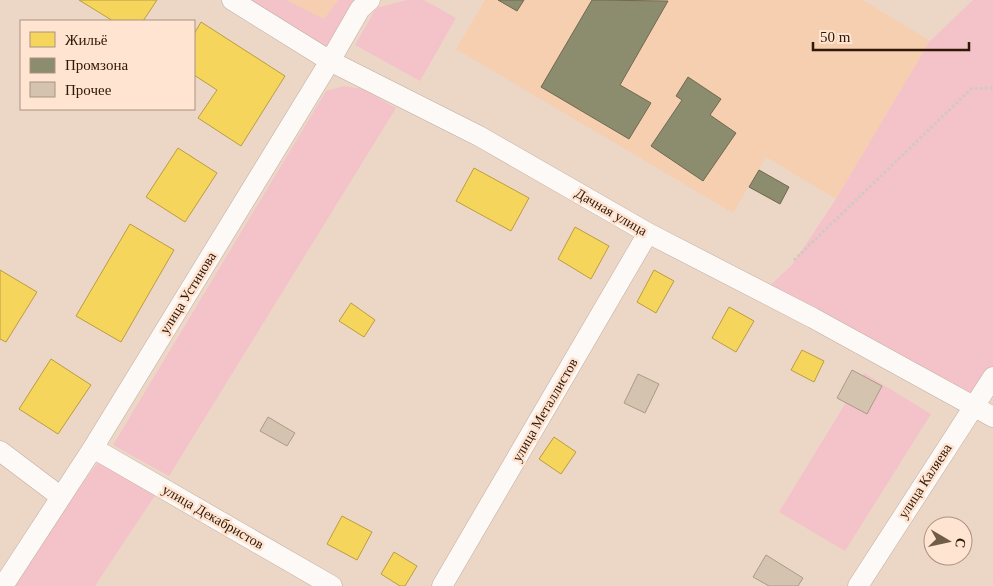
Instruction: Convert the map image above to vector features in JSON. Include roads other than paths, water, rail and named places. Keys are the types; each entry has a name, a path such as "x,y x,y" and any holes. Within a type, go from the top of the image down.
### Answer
{"street":[{"name":"Дачная улица","path":"232,0 330,62 479,136 648,233 813,318 993,417"},
{"name":"улица Устинова","path":"3,586 93,448 330,62 360,9 370,0"},
{"name":"улица Металлистов","path":"442,586 648,233"},
{"name":"улица Каляева","path":"858,586 993,377"},
{"name":"улица Декабристов","path":"93,448 332,586"},
{"path":"0,451 61,496"}]}
